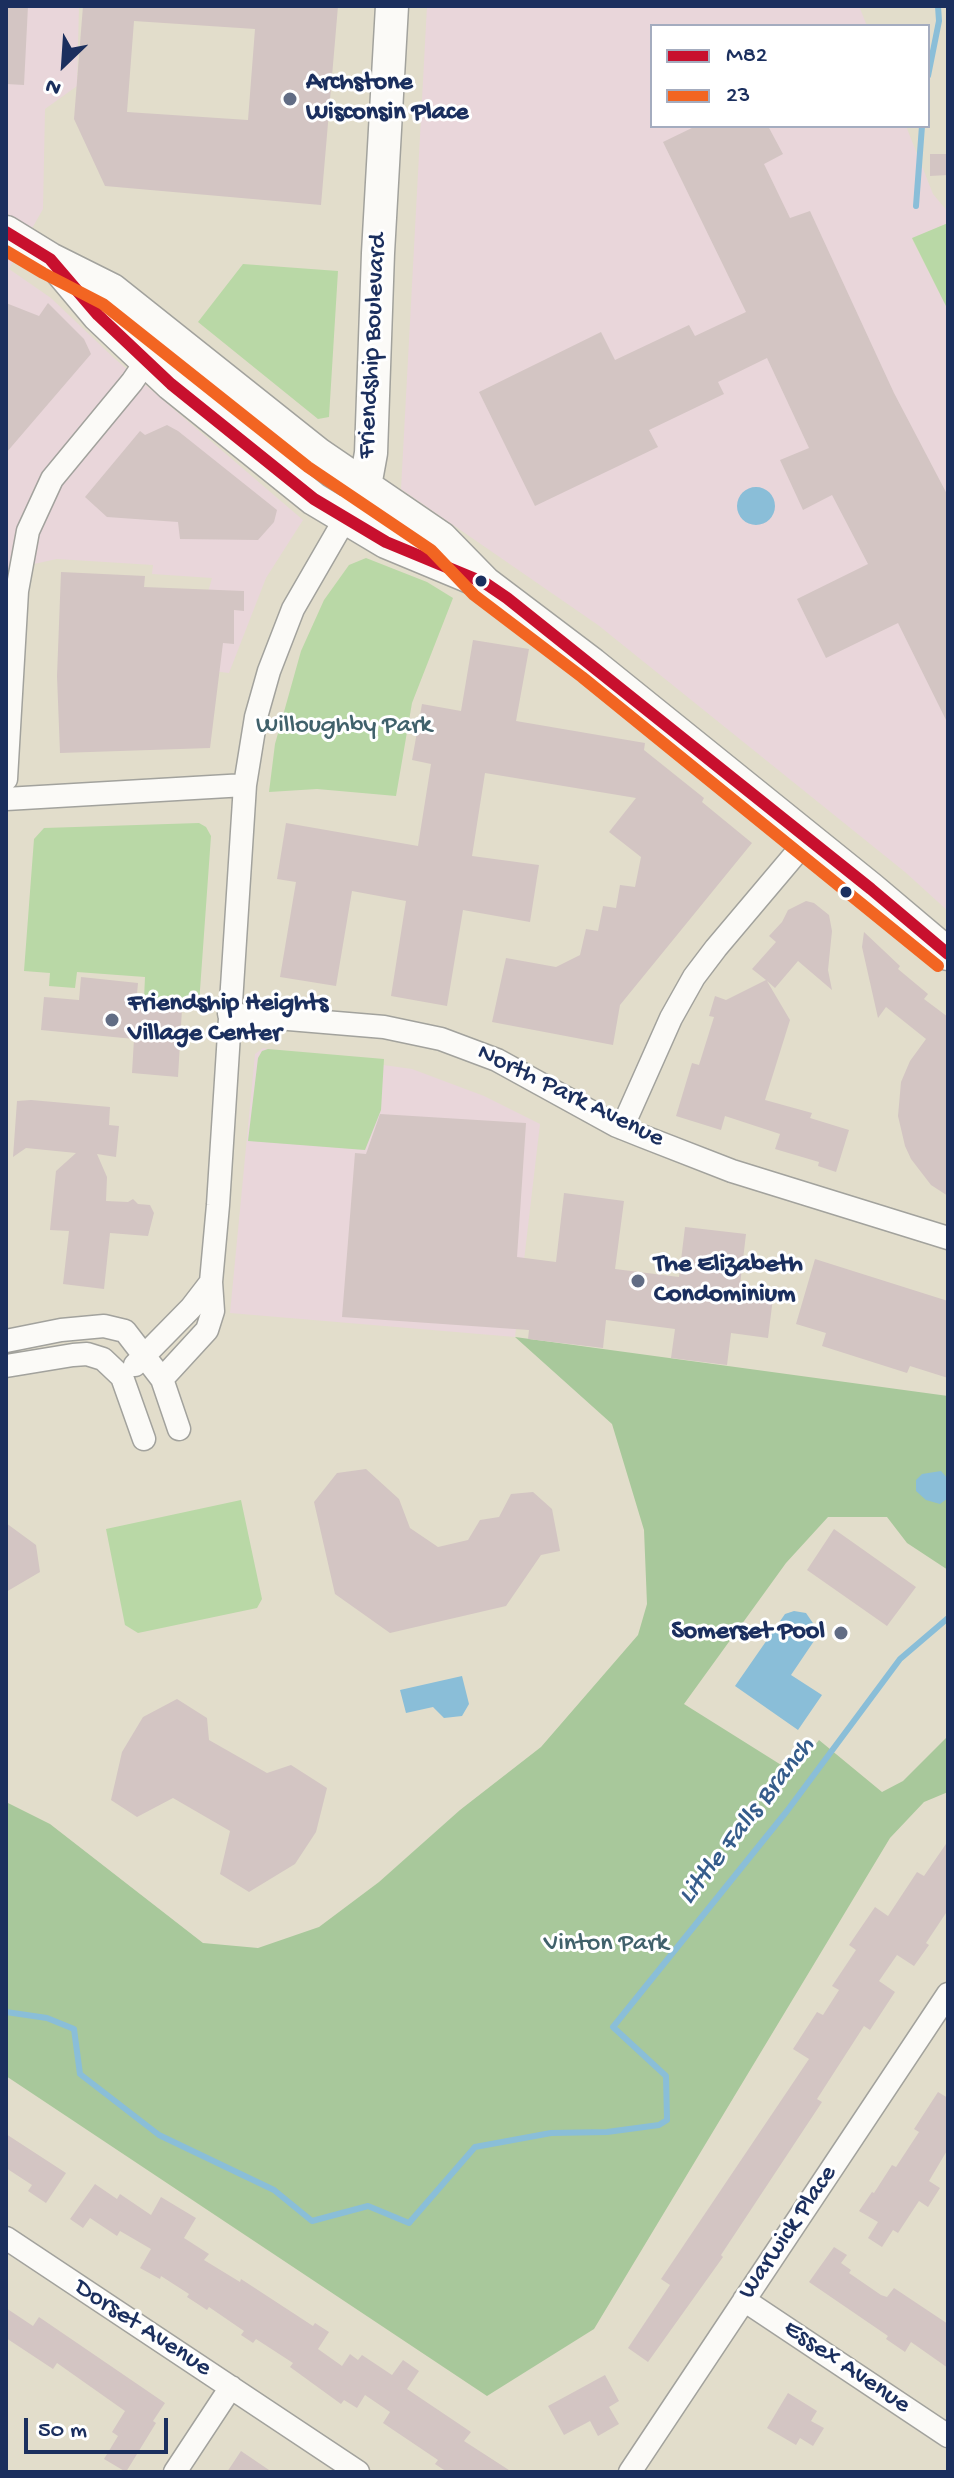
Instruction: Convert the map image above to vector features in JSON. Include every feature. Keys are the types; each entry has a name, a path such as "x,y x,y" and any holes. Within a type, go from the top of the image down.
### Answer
{"street":[{"name":"Friendship Boulevard","path":"162,1379 207,1330 213,1311 211,1282 245,785 256,717 277,647 301,593 363,485 371,453 392,6"},
{"path":"6,232 50,259 112,290 318,454 441,538 485,583 560,638 891,904 948,954"},
{"path":"50,259 98,315 179,391 314,499 386,542 485,583"},
{"path":"6,779 17,591 28,531 52,479 132,382 167,333"},
{"path":"6,799 245,785"},
{"path":"622,1128 671,1018 694,977 808,839"},
{"name":"North Park Avenue","path":"229,1014 384,1027 441,1039 497,1060 622,1128 732,1171 948,1238"},
{"path":"122,1377 191,1308 211,1282"},
{"path":"6,1341 61,1330 104,1326 125,1331 162,1379 179,1429"},
{"path":"6,1366 87,1354 103,1359 122,1377 144,1439"},
{"name":"Warwick Place","path":"630,2472 948,1994"},
{"name":"Dorset Avenue","path":"6,2238 358,2472"},
{"name":"Essex Avenue","path":"744,2300 948,2436"},
{"path":"175,2472 231,2387"}],"shaded area":[{"path":"6,6 79,6 77,86 45,109 43,209 9,269 51,298 114,358 303,520 266,578 229,673 187,668 212,578 152,574 153,565 57,559 6,570"},
{"path":"427,6 859,6 866,24 650,24 650,128 907,128 933,194 948,212 948,223 912,239 948,310 948,911 905,872 598,625 401,489"},
{"path":"263,1048 412,1069 484,1096 540,1124 515,1337 230,1313 255,1054"}],"green space":[{"path":"948,223 948,310 912,238"},
{"path":"243,264 338,271 329,417 318,419 198,322"},
{"name":"Willoughby Park","path":"366,558 427,582 453,598 412,703 396,796 317,789 269,792 275,744 301,651 324,600 349,565"},
{"path":"199,823 206,827 211,836 199,1004 144,999 145,977 77,972 75,988 49,986 50,973 24,971 34,839 44,828"},
{"path":"262,1051 384,1059 381,1110 365,1150 248,1141 258,1058"},
{"name":"Vinton Park","path":"515,1337 948,1396 948,1570 907,1543 887,1517 828,1517 786,1563 684,1704 794,1773 819,1740 882,1792 903,1781 948,1736 948,1792 924,1802 890,1838 594,2329 487,2396 6,2076 6,1802 50,1824 203,1943 258,1948 319,1927 379,1882 460,1810 541,1747 638,1635 647,1604 644,1530 612,1424"},
{"path":"241,1500 262,1599 257,1608 138,1633 125,1625 106,1529"}],"water":[{"path":"756,487 769,493 775,506 769,519 756,525 743,519 737,506 743,493"},
{"path":"941,1471 948,1479 948,1498 940,1504 926,1500 916,1491 916,1480 922,1474"},
{"path":"794,1611 806,1613 817,1629 814,1641 791,1675 822,1695 798,1730 735,1686 785,1614"},
{"path":"462,1676 469,1704 462,1716 444,1718 433,1707 406,1713 400,1690"}],"building":[{"path":"6,6 28,6 24,85 6,84"},
{"name":"Archstone Wisconsin Place","path":"83,6 338,6 321,205 105,186 74,119","holes":["134,21 255,29 248,120 127,112"]},
{"path":"692,128 769,128 783,154 764,164 790,218 810,211 894,393 948,496 948,724 898,623 826,658 797,599 868,564 832,495 803,510 780,460 809,448 767,358 718,382 724,394 649,430 658,447 535,506 479,392 601,332 615,360 689,325 695,336 746,312 663,142"},
{"path":"930,154 948,154 948,175 930,176"},
{"path":"6,303 39,316 48,303 84,339 91,354 6,453"},
{"path":"167,425 277,510 274,522 258,540 180,539 178,522 107,517 85,497 140,431 145,435"},
{"path":"61,572 145,576 144,587 244,591 244,611 234,610 234,644 223,643 210,748 60,753 57,676"},
{"path":"473,640 529,649 516,721 645,743 644,750 704,798 702,802 752,843 620,1005 613,1045 492,1022 506,958 556,967 580,955 586,929 598,931 603,906 616,908 620,885 635,887 641,857 609,832 636,798 485,773 472,856 539,865 530,922 463,910 447,1006 391,996 406,901 352,891 336,986 280,977 296,882 277,879 286,823 418,846 431,764 412,760 422,704 461,711"},
{"path":"806,901 814,903 829,915 832,931 828,970 832,990 798,961 775,988 767,981 790,1020 765,1100 812,1113 810,1118 849,1130 836,1172 818,1166 819,1162 775,1149 780,1134 725,1116 721,1130 676,1116 692,1063 699,1065 714,1017 709,1016 715,996 726,1000 766,980 752,969 776,942 769,936 788,910"},
{"path":"864,932 900,966 898,969 928,994 924,999 948,1017 948,1196 931,1185 911,1159 898,1116 901,1082 910,1061 926,1039 886,1007 878,1018 862,947"},
{"name":"Friendship Heights Village Center","path":"81,977 138,983 136,1005 182,1009 178,1077 132,1073 134,1039 41,1030 44,997 79,1000"},
{"path":"17,1101 110,1107 109,1125 119,1126 116,1157 97,1154 107,1177 106,1201 128,1202 133,1199 138,1204 150,1205 154,1213 148,1236 110,1233 104,1289 63,1284 69,1231 50,1230 56,1171 76,1153 26,1148 13,1157"},
{"path":"380,1114 526,1123 517,1257 556,1262 564,1193 624,1201 615,1269 679,1277 685,1227 746,1234 740,1285 774,1290 768,1338 731,1333 727,1365 671,1358 675,1329 606,1320 603,1348 528,1339 529,1330 342,1317 355,1153 366,1154"},
{"path":"815,1259 948,1301 948,1378 910,1366 907,1373 822,1346 826,1333 796,1324"},
{"path":"366,1469 399,1499 410,1528 438,1547 468,1540 480,1520 499,1517 511,1494 533,1492 552,1509 560,1551 541,1555 506,1606 390,1633 335,1594 314,1502 337,1473"},
{"path":"6,1523 36,1545 40,1572 6,1592"},
{"path":"834,1529 916,1587 887,1626 807,1570"},
{"path":"177,1699 207,1718 209,1740 267,1773 291,1765 327,1788 316,1832 295,1864 249,1892 220,1874 230,1831 173,1798 137,1817 111,1800 122,1752 143,1717"},
{"path":"948,1841 948,1910 926,1943 929,1945 914,1966 897,1955 879,1981 895,1992 870,2030 864,2026 817,2099 822,2102 721,2255 723,2257 648,2362 628,2348 670,2285 661,2279 809,2059 793,2049 817,2012 823,2015 839,1990 832,1986 856,1950 849,1945 875,1907 888,1916 917,1872 924,1876"},
{"path":"938,2092 948,2098 948,2149 929,2181 940,2188 928,2207 919,2201 898,2233 893,2230 882,2247 868,2238 878,2222 859,2211 892,2165 896,2167 919,2132 914,2129"},
{"path":"6,2134 66,2173 46,2203 28,2191 32,2185 6,2168"},
{"path":"95,2184 117,2199 120,2194 151,2215 161,2197 196,2218 184,2238 209,2254 204,2260 240,2282 241,2279 313,2326 315,2323 329,2332 318,2349 342,2366 350,2354 358,2360 362,2355 392,2375 403,2360 419,2371 407,2389 471,2432 464,2441 512,2472 447,2472 435,2464 438,2460 383,2423 390,2412 365,2395 357,2408 344,2400 341,2404 290,2367 293,2363 256,2339 253,2343 241,2335 244,2331 209,2307 207,2310 187,2297 189,2294 161,2276 160,2279 140,2268 151,2249 120,2231 117,2236 90,2218 83,2228 70,2219"},
{"path":"834,2247 847,2255 841,2263 851,2270 849,2273 881,2295 887,2297 894,2288 948,2324 948,2368 911,2342 905,2352 886,2339 888,2336 809,2282"},
{"path":"6,2308 33,2326 39,2317 165,2403 126,2472 104,2459 118,2436 112,2432 125,2411 57,2363 53,2369 6,2338"},
{"path":"605,2375 619,2401 609,2407 619,2424 598,2436 590,2421 564,2435 548,2406"},
{"path":"788,2393 817,2411 811,2421 824,2428 813,2446 800,2438 796,2445 767,2428"},
{"path":"241,2451 272,2472 227,2472"}],"waterway":[{"path":"930,66 939,21 938,6"},
{"path":"916,206 922,128"},
{"name":"Little Falls Branch","path":"6,2012 47,2018 74,2029 80,2074 159,2135 274,2190 312,2221 368,2206 409,2223 475,2147 551,2133 607,2132 659,2125 667,2120 666,2076 613,2027 787,1811 900,1659 948,1618"}],"transit line":[{"name":"M82","path":"6,232 50,259 98,315 171,384 314,499 386,542 485,583 507,598 948,954"},
{"name":"23","path":"6,251 103,304 308,467 431,550 474,595 582,677 938,966"}],"place":[{"name":"Archstone Wisconsin Place","path":"290,99"},
{"name":"Friendship Heights Village Center","path":"112,1020"},
{"name":"The Elizabeth Condominium","path":"638,1281"},
{"name":"Somerset Pool","path":"841,1633"}]}
